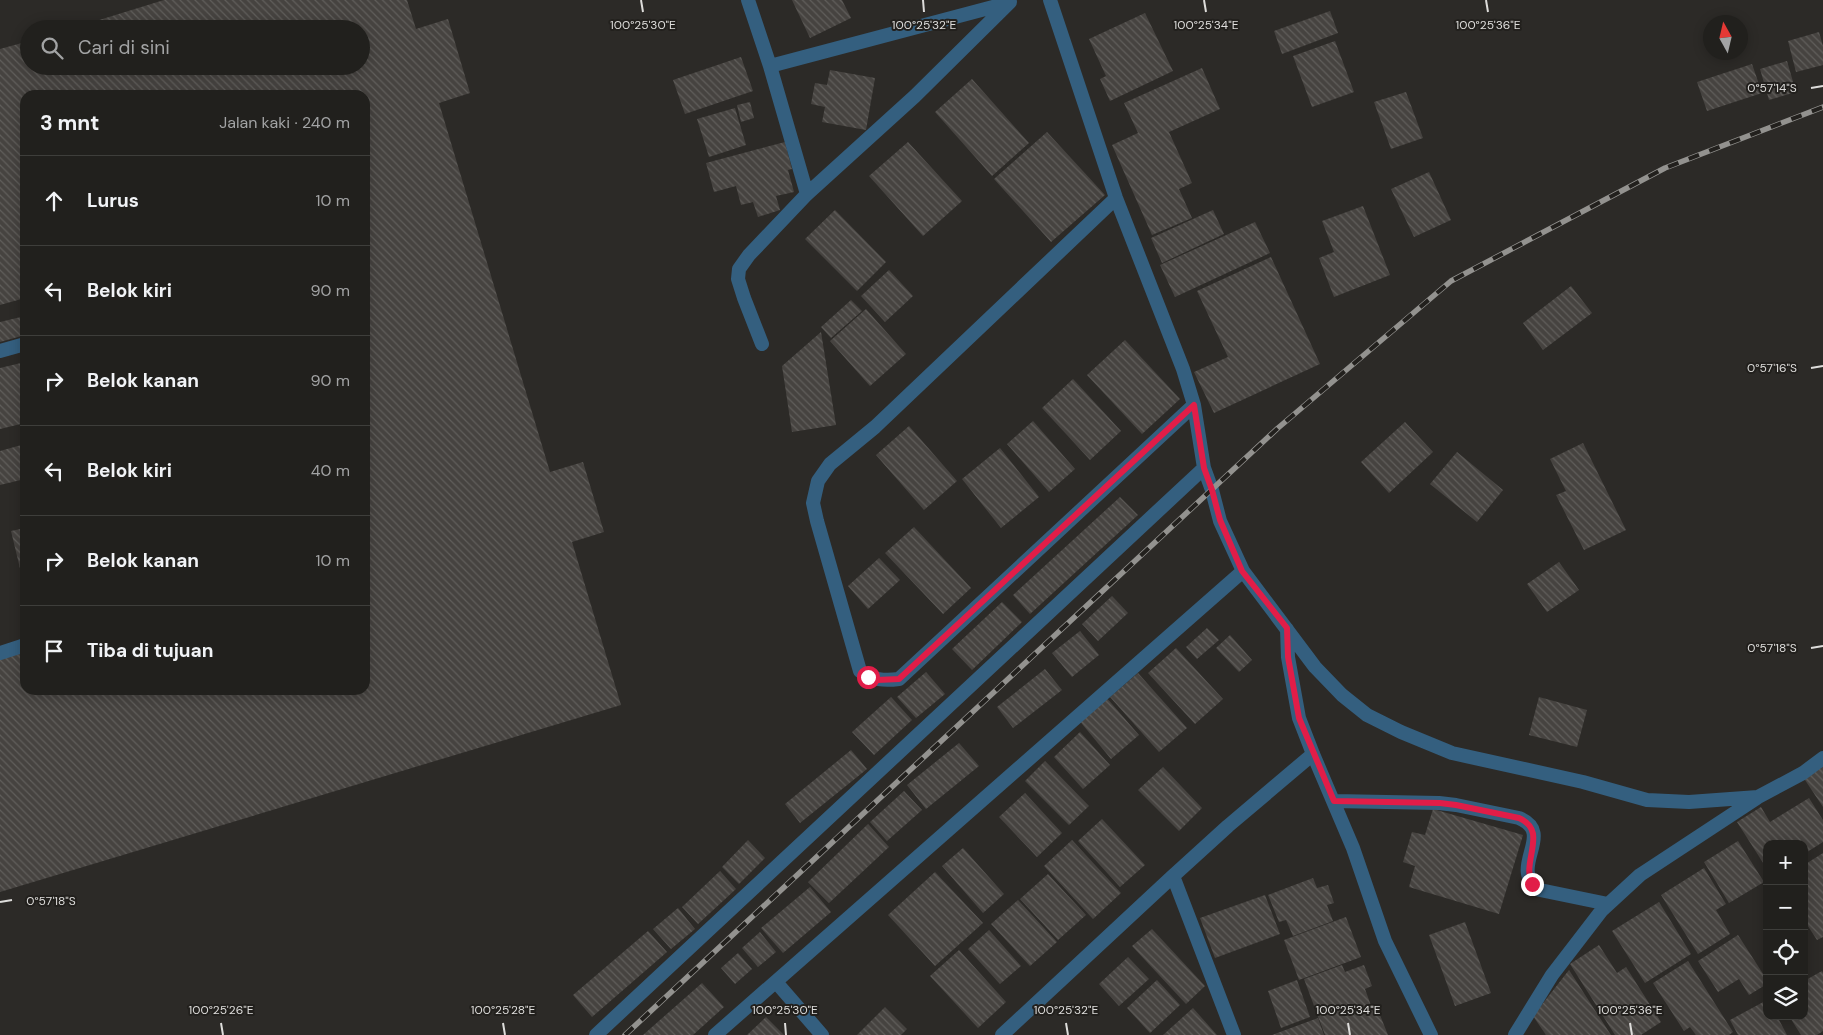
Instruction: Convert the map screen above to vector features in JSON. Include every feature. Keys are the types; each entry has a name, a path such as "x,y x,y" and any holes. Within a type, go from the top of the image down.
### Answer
{"street":[{"path":"748,0 770,66 806,194"},
{"path":"1050,0 1116,198 1163,315 1194,405 1204,468 1220,520 1242,571 1315,667 1342,695 1367,715 1452,754 1582,782 1647,800 1689,802 1758,797"},
{"path":"770,66 1014,1"},
{"path":"762,344 738,279 740,269 749,255 806,194 915,96 1014,1"},
{"path":"1116,198 875,427 830,464 818,481 814,503 816,521 860,671 868,677 877,680 899,679 1194,405"},
{"path":"0,351 20,345"},
{"path":"596,1035 1204,468"},
{"path":"715,1035 1242,571"},
{"path":"1287,628 1288,657 1299,718 1353,848 1385,941 1431,1035"},
{"path":"0,653 20,647"},
{"path":"1002,1035 1228,826 1313,754"},
{"path":"1515,1035 1552,975 1581,936 1608,904 1640,875 1758,797 1803,773 1823,758"},
{"path":"1334,801 1440,803 1519,818 1527,822 1534,836 1528,866 1528,876 1532,884 1540,890 1608,904"},
{"path":"1173,876 1234,1035"},
{"path":"776,982 822,1035"}],"building":[{"path":"164,0 407,0 416,29 448,19 470,93 439,103 550,472 583,462 604,532 572,542 621,705 0,892 0,659 20,653 20,695 370,695 370,90 20,90 20,299 0,305 0,49 20,43 20,75 370,75 370,20 99,20"},
{"path":"792,0 842,0 851,18 810,38"},
{"path":"1330,11 1338,33 1282,54 1274,31"},
{"path":"1145,13 1173,71 1110,101 1100,79 1106,76 1089,39"},
{"path":"1819,32 1823,46 1823,65 1796,72 1788,41"},
{"path":"1335,41 1354,92 1312,107 1293,56"},
{"path":"741,57 753,91 685,114 673,80"},
{"path":"1787,61 1796,92 1769,100 1760,69"},
{"path":"1752,64 1762,93 1707,111 1697,82"},
{"path":"1202,68 1220,109 1169,132 1192,183 1179,189 1192,218 1152,235 1112,145 1138,133 1124,103"},
{"path":"830,70 875,78 866,130 822,122 825,107 811,104 815,83 827,85"},
{"path":"972,79 1029,143 992,176 935,112"},
{"path":"1406,92 1423,138 1391,149 1374,102"},
{"path":"750,102 754,118 741,122 737,105"},
{"path":"735,108 746,145 709,157 697,119"},
{"path":"1047,132 1105,195 1051,242 994,179"},
{"path":"785,142 792,169 788,170 794,192 776,196 780,210 758,217 753,202 741,205 736,186 714,192 706,163"},
{"path":"908,142 962,201 923,236 869,176"},
{"path":"1429,172 1451,220 1414,237 1391,189"},
{"path":"1363,206 1390,275 1334,297 1319,258 1334,252 1322,221"},
{"path":"835,210 886,262 857,291 805,239"},
{"path":"1213,210 1224,234 1162,263 1151,238"},
{"path":"1255,222 1270,253 1175,297 1160,265"},
{"path":"1271,257 1320,364 1214,413 1194,372 1228,357 1197,291"},
{"path":"889,270 913,296 885,322 861,296"},
{"path":"1571,286 1592,313 1543,350 1523,323"},
{"path":"851,300 862,311 831,338 821,327"},
{"path":"866,309 906,354 870,386 830,341"},
{"path":"20,317 20,336 0,342 0,322"},
{"path":"821,332 836,425 792,432 782,366"},
{"path":"1125,340 1180,399 1142,434 1087,375"},
{"path":"20,363 20,424 0,429 0,368"},
{"path":"1073,379 1121,431 1090,460 1042,408"},
{"path":"1033,421 1075,469 1049,492 1007,444"},
{"path":"1405,422 1433,452 1389,493 1361,462"},
{"path":"909,426 957,481 924,510 876,455"},
{"path":"1583,443 1626,530 1584,550 1556,495 1566,491 1550,459"},
{"path":"20,445 20,480 0,485 0,451"},
{"path":"1000,448 1039,497 1001,528 962,479"},
{"path":"1457,452 1503,490 1477,522 1430,484"},
{"path":"1120,497 1138,515 1030,614 1013,595"},
{"path":"914,527 971,588 943,614 885,553"},
{"path":"20,529 20,568 11,531"},
{"path":"879,558 900,580 868,609 848,586"},
{"path":"1559,562 1579,590 1547,612 1527,584"},
{"path":"1112,596 1128,613 1098,641 1082,624"},
{"path":"1002,602 1022,622 972,670 952,649"},
{"path":"1207,628 1219,640 1197,659 1186,647"},
{"path":"1080,631 1099,655 1072,677 1052,653"},
{"path":"1230,635 1252,660 1239,672 1216,648"},
{"path":"1176,648 1223,699 1195,724 1148,673"},
{"path":"1045,669 1062,690 1013,728 997,707"},
{"path":"926,672 945,694 916,718 897,697"},
{"path":"1138,673 1187,728 1159,752 1110,697"},
{"path":"1105,696 1139,735 1111,759 1078,719"},
{"path":"891,697 912,720 874,755 852,732"},
{"path":"1539,697 1587,710 1577,747 1529,735"},
{"path":"1080,732 1110,765 1083,789 1054,757"},
{"path":"959,743 979,766 926,809 907,785"},
{"path":"851,750 867,769 800,823 785,804"},
{"path":"1045,761 1089,806 1069,825 1025,781"},
{"path":"1823,764 1823,807 1803,777"},
{"path":"1163,767 1202,808 1179,831 1138,790"},
{"path":"904,791 922,810 887,841 870,822"},
{"path":"1025,793 1062,833 1037,857 999,817"},
{"path":"1809,798 1823,820 1823,842 1808,851 1808,840 1763,840 1763,863 1737,822 1761,807 1770,822"},
{"path":"1433,809 1523,835 1499,914 1409,887 1415,866 1403,862 1412,832 1425,835"},
{"path":"1102,819 1145,865 1120,887 1078,841"},
{"path":"868,824 889,847 829,903 808,882"},
{"path":"748,840 765,858 739,884 722,867"},
{"path":"1072,840 1121,893 1093,919 1044,866"},
{"path":"1738,841 1763,883 1729,903 1704,862"},
{"path":"963,848 1004,894 983,913 942,866"},
{"path":"1823,853 1823,937 1817,940 1808,926 1808,862"},
{"path":"1704,868 1726,904 1716,910 1730,934 1698,954 1661,895"},
{"path":"720,871 736,889 698,924 682,907"},
{"path":"935,872 983,923 935,966 888,915"},
{"path":"1048,874 1086,915 1058,940 1020,899"},
{"path":"1313,878 1317,888 1328,885 1334,903 1327,905 1333,921 1293,936 1286,920 1279,922 1268,895"},
{"path":"810,887 831,912 783,953 761,928"},
{"path":"1265,895 1280,934 1215,958 1200,918"},
{"path":"1018,900 1057,942 1030,966 991,924"},
{"path":"1659,902 1691,954 1645,983 1612,931"},
{"path":"678,908 695,929 671,949 653,929"},
{"path":"1346,917 1361,957 1299,980 1284,940"},
{"path":"1465,922 1491,993 1455,1006 1429,935"},
{"path":"1152,929 1205,986 1186,1004 1132,946"},
{"path":"989,930 1021,966 1000,984 968,949"},
{"path":"648,931 667,952 592,1017 573,995"},
{"path":"760,932 776,952 758,967 742,948"},
{"path":"1738,935 1763,974 1763,986 1749,995 1739,979 1718,992 1698,961"},
{"path":"1599,945 1617,973 1626,967 1661,1022 1641,1035 1615,1035 1570,964"},
{"path":"959,950 1006,1002 978,1028 930,976"},
{"path":"738,953 752,969 735,984 721,968"},
{"path":"1128,957 1149,979 1119,1006 1099,984"},
{"path":"1688,961 1733,1032 1729,1035 1696,1035 1690,1027 1684,1031 1653,983"},
{"path":"1342,965 1345,972 1364,965 1372,986 1365,989 1373,1011 1378,1010 1388,1035 1325,1035 1304,979"},
{"path":"1569,970 1611,1035 1546,1035 1533,1016"},
{"path":"1822,971 1823,973 1823,1031 1817,1035 1801,1035 1792,1020 1808,1020 1808,979"},
{"path":"1157,980 1180,1005 1150,1033 1127,1008"},
{"path":"1297,980 1310,1017 1281,1028 1268,991"},
{"path":"702,983 724,1007 693,1035 643,1035"},
{"path":"1763,1002 1763,1020 1779,1020 1787,1035 1738,1035 1730,1020"},
{"path":"885,1007 907,1029 901,1035 857,1035"},
{"path":"1193,1008 1217,1035 1163,1035"},
{"path":"766,1017 784,1035 747,1035"},
{"path":"1318,1018 1324,1035 1272,1035"}],"railway":[{"path":"625,1035 1278,428 1451,281 1665,168 1823,107"}],"route":[{"path":"868,677 888,681 899,679 1194,405 1204,468 1220,520 1242,571 1287,628 1288,657 1299,718 1334,801 1440,803 1519,818 1527,822 1534,836 1528,866 1528,876 1532,884"}]}
